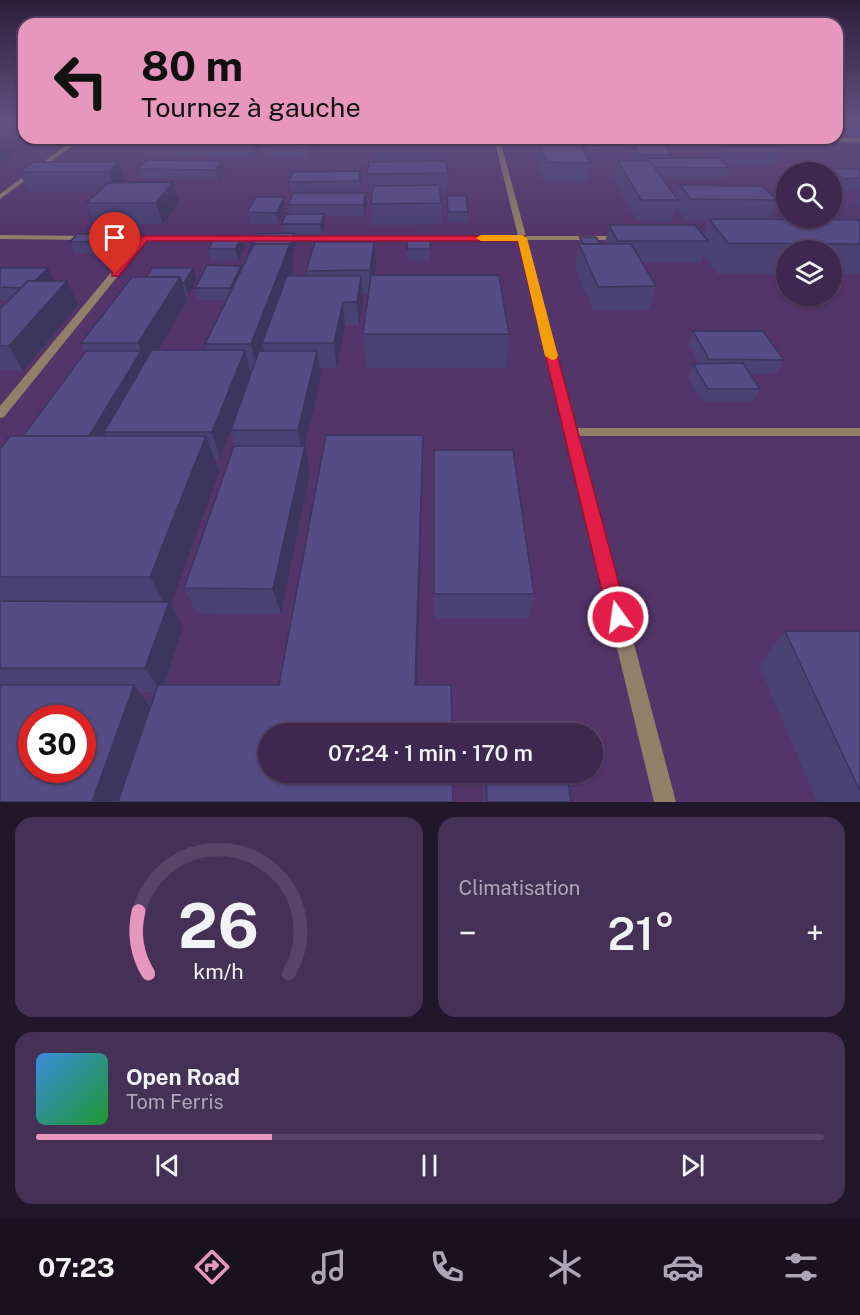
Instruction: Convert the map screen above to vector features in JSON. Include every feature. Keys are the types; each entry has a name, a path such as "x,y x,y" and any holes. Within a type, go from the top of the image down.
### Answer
{"street":[{"path":"0,197 54,156"},
{"path":"502,156 665,802"},
{"path":"0,237 638,238"},
{"path":"0,414 144,239"},
{"path":"571,432 860,432"}],"building":[{"path":"544,156 587,156 590,163 546,162"},
{"path":"647,158 719,158 729,168 654,167"},
{"path":"147,160 223,161 215,170 137,169"},
{"path":"446,161 448,173 367,174 369,162"},
{"path":"618,161 650,161 678,200 641,200"},
{"path":"34,162 119,162 108,172 19,172"},
{"path":"842,169 860,169 860,178 845,179 842,177"},
{"path":"360,171 359,181 289,182 293,172"},
{"path":"173,182 156,203 86,203 108,183"},
{"path":"439,185 441,203 371,204 373,186"},
{"path":"680,185 762,186 776,200 691,199"},
{"path":"293,193 366,193 363,205 288,205"},
{"path":"447,196 466,196 468,212 448,212"},
{"path":"256,197 284,197 277,213 247,212"},
{"path":"286,214 324,214 321,224 282,224"},
{"path":"709,219 776,219 776,228 842,228 842,220 860,220 860,244 842,244 842,240 728,243"},
{"path":"609,225 695,225 708,241 618,241"},
{"path":"118,233 112,241 70,242 77,234"},
{"path":"294,233 290,245 254,244 249,251 256,234"},
{"path":"216,236 242,236 235,249 208,249"},
{"path":"408,237 431,237 430,249 407,249"},
{"path":"580,237 596,237 600,244 583,244"},
{"path":"315,242 374,242 370,270 306,271"},
{"path":"254,244 290,244 251,344 205,344"},
{"path":"579,244 631,244 656,286 598,287"},
{"path":"207,265 241,266 230,288 195,288"},
{"path":"0,268 48,268 35,281 28,281 22,288 0,287"},
{"path":"152,268 193,268 182,283 180,277 146,277"},
{"path":"371,275 499,275 509,334 363,334"},
{"path":"287,276 361,276 357,302 343,302 334,343 262,343"},
{"path":"132,277 180,277 138,343 81,343"},
{"path":"28,281 67,281 9,346 0,346 0,309"},
{"path":"693,331 763,331 784,360 709,359"},
{"path":"152,350 245,350 212,432 104,432"},
{"path":"86,351 141,351 89,436 23,436"},
{"path":"259,351 317,351 298,430 231,430"},
{"path":"743,363 760,389 708,389 693,364"},
{"path":"326,435 423,435 415,685 451,685 452,723 258,723 258,783 452,783 453,802 118,802 158,685 279,685"},
{"path":"10,436 206,436 150,577 0,577 0,449"},
{"path":"234,446 305,446 273,589 184,588"},
{"path":"434,450 513,450 534,594 434,594"},
{"path":"0,601 169,602 145,668 0,668"},
{"path":"785,631 860,631 860,791"},
{"path":"0,685 134,685 92,802 0,802"},
{"path":"486,783 568,783 571,802 487,802"}],"slow traffic":[{"path":"481,238 522,238 552,356"}],"route":[{"path":"115,274 144,239 522,238 618,617"}]}
